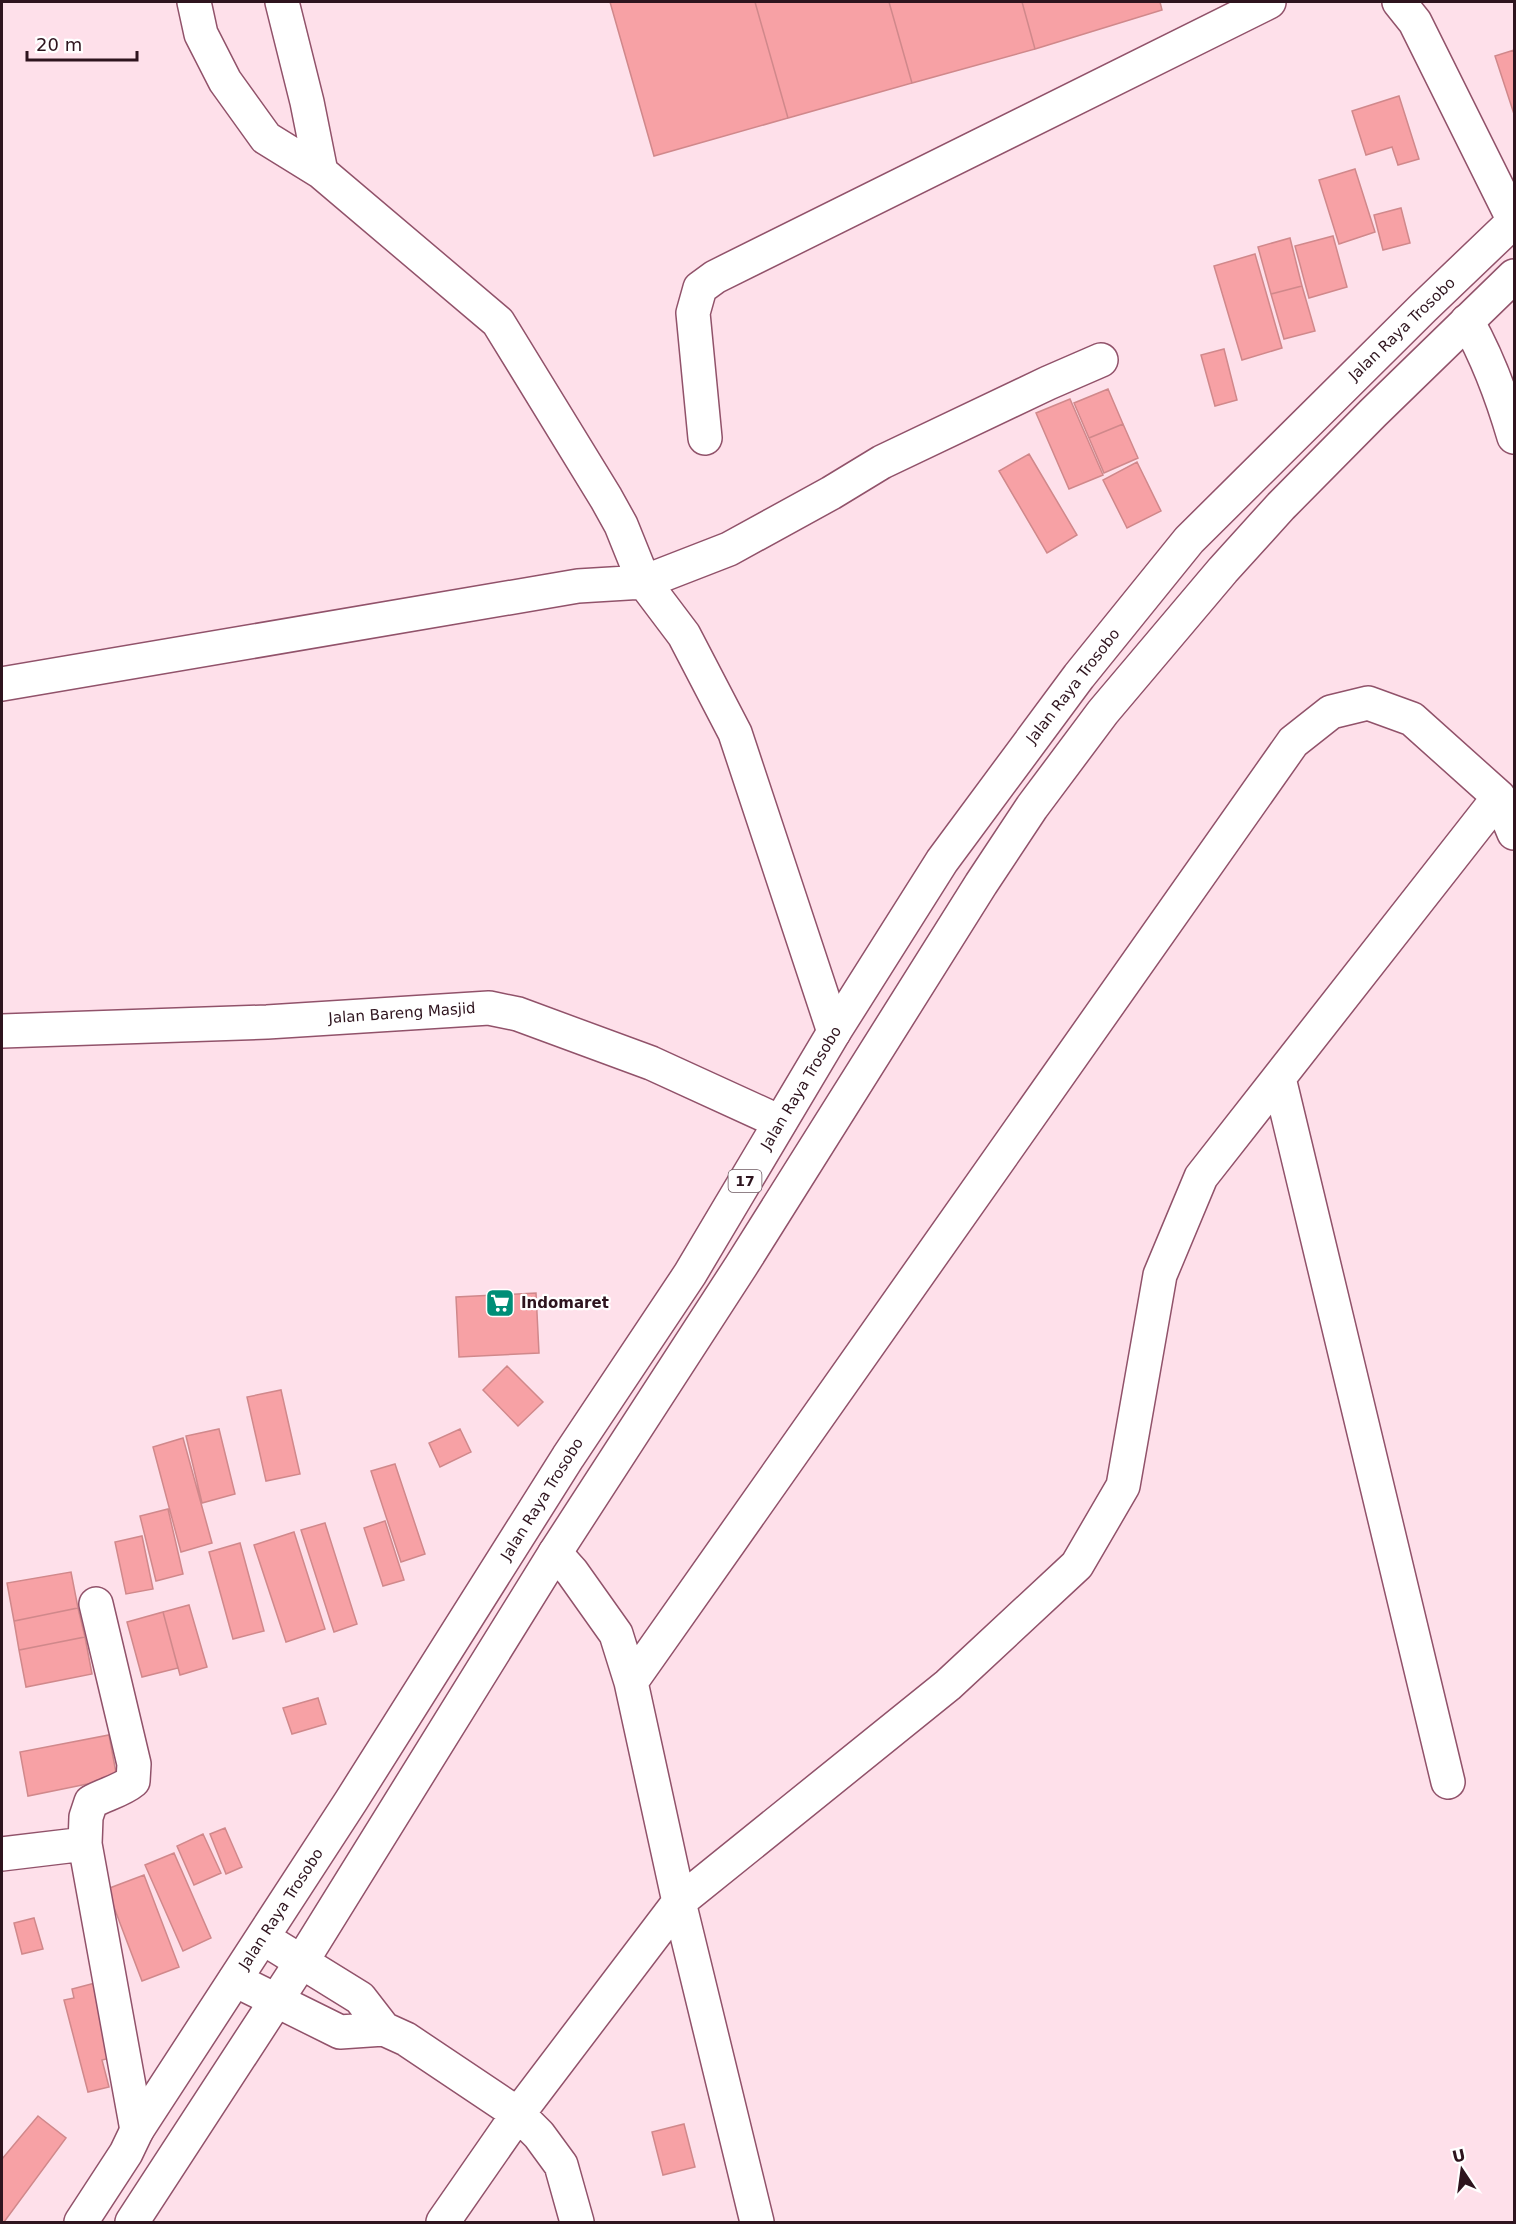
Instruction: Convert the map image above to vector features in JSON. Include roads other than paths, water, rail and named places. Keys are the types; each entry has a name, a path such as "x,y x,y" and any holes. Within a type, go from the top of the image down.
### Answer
{"main road":[{"path":"194,2 201,34 225,81 266,138 321,172 498,322 606,498 621,525 644,582 684,636 735,733 834,1032"},
{"path":"282,2 307,102 321,172"},
{"path":"705,438 693,313 700,288 715,277 1237,8 1269,2"},
{"path":"1399,2 1415,22 1515,221"},
{"name":"Jalan Raya Trosobo","path":"81,2223 126,2153 137,2130 263,1938 568,1457 690,1275 834,1032 948,852 1079,676 1189,540 1423,308 1515,221"},
{"name":"17","path":"132,2223 311,1967 564,1562 741,1266 981,884 1032,807 1103,712 1223,570 1323,463 1474,333 1515,276"},
{"path":"1474,333 1500,389 1515,437"},
{"path":"2,684 578,586 644,582 729,549 882,462 1101,360"},
{"path":"632,1682 1293,742 1331,712 1368,703 1412,719 1500,797 1515,833"},
{"path":"443,2223 518,2114 679,1902 948,1686 1077,1565 1123,1486 1160,1275 1201,1177 1500,797"},
{"name":"Jalan Bareng Masjid","path":"2,1030 267,1022 489,1008 518,1014 651,1063 780,1122"},
{"path":"1279,1078 1448,1782"},
{"path":"564,1562 616,1634 632,1682 679,1902 758,2223"},
{"path":"96,1604 134,1764 133,1781 124,1789 91,1802 86,1817 85,1844 137,2130"},
{"path":"2,1854 85,1844"},
{"path":"263,1938 360,1998 384,2029 406,2039 518,2114 539,2135 561,2164 577,2223"},
{"path":"235,1980 340,2032 384,2029"}],"place":[{"name":"Indomaret","path":"500,1303"}]}
